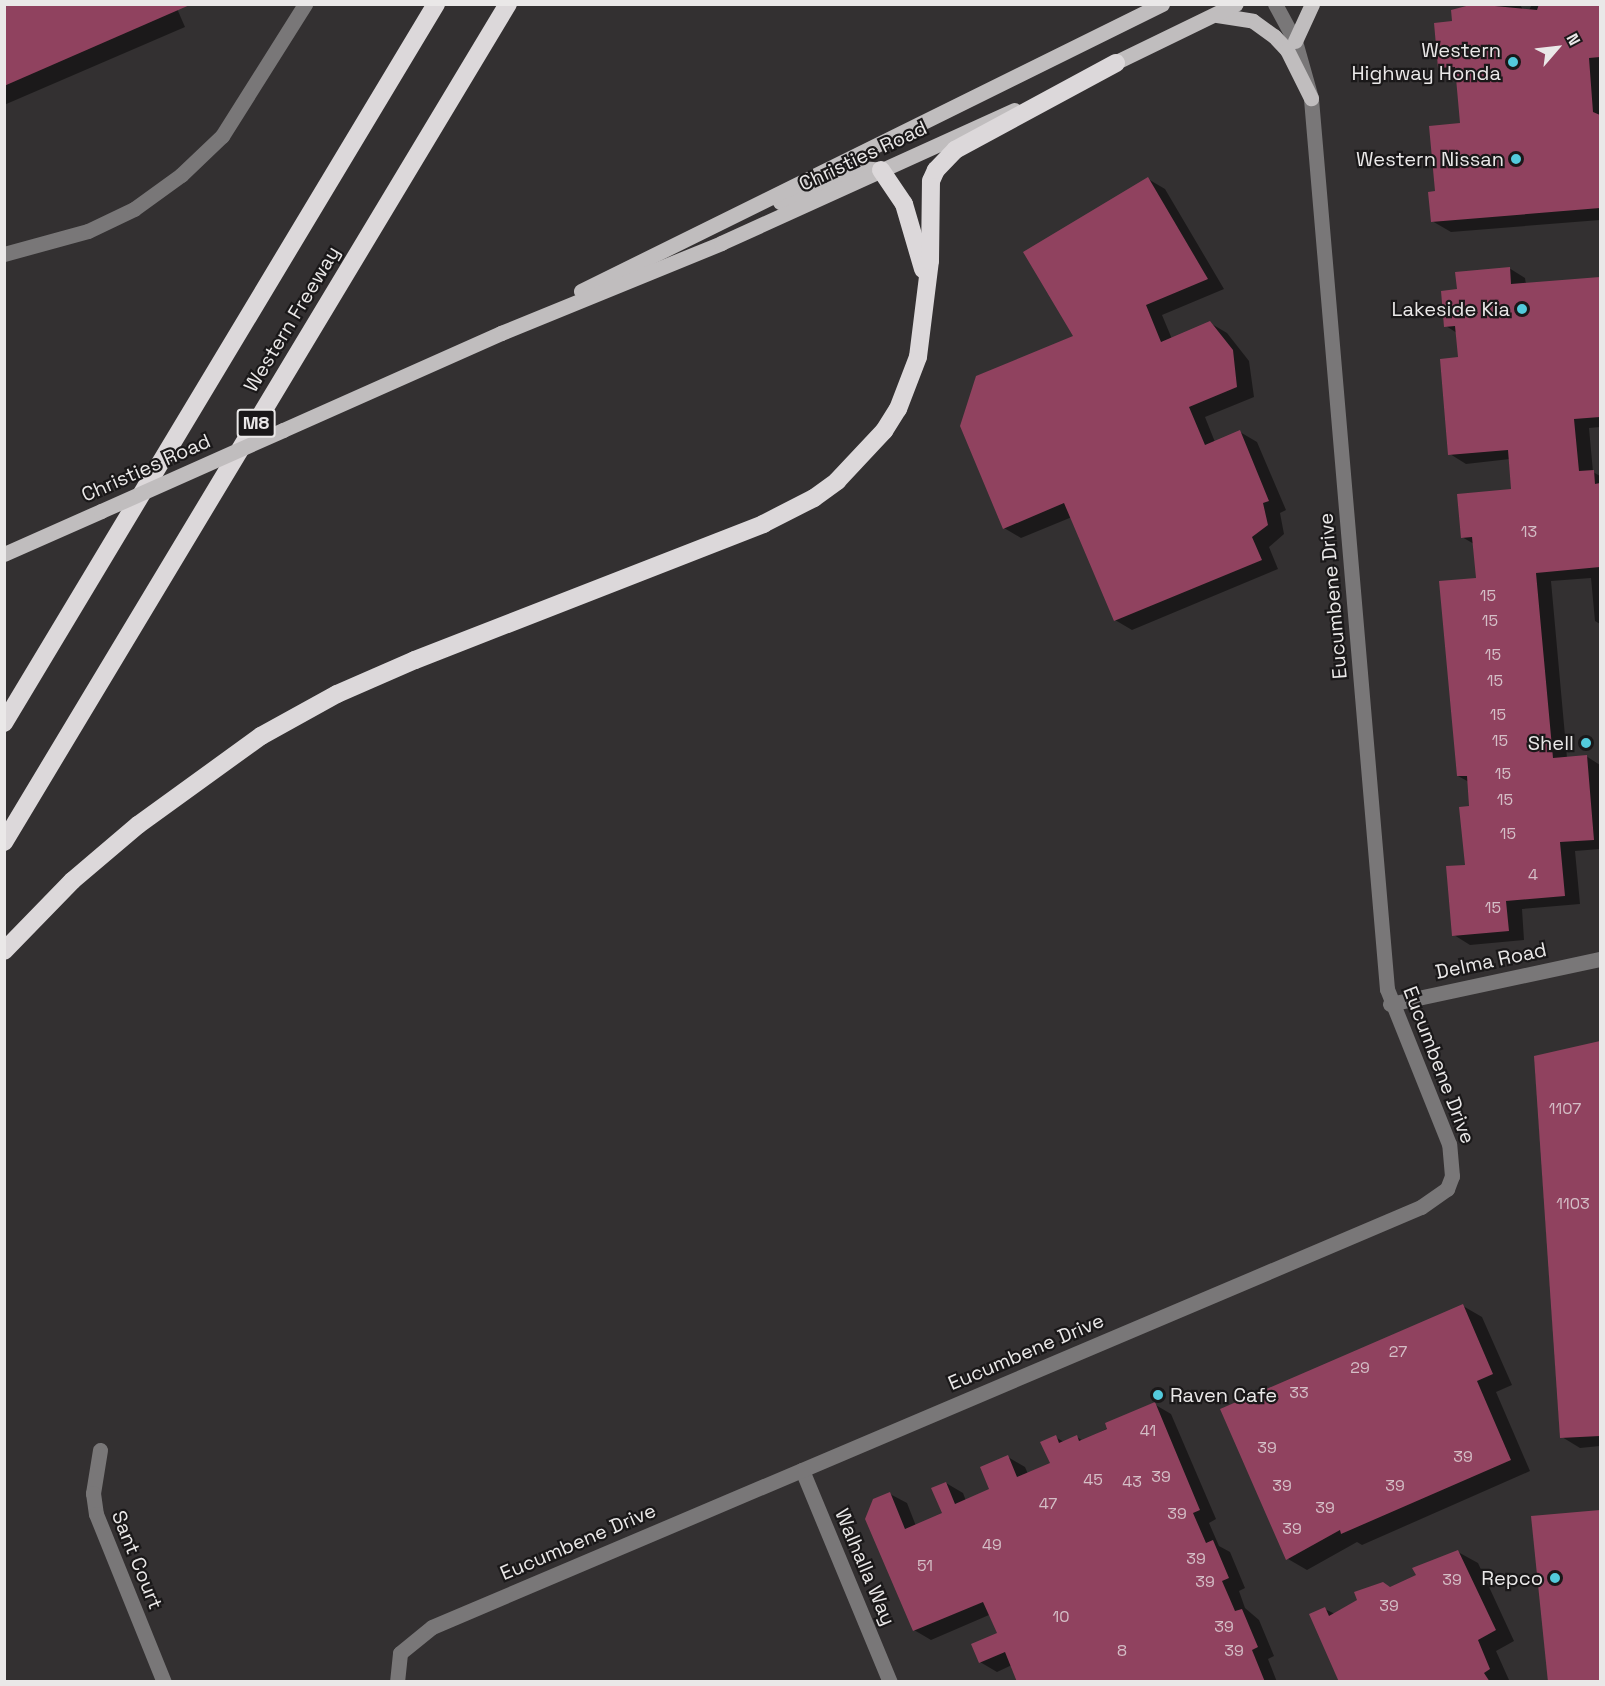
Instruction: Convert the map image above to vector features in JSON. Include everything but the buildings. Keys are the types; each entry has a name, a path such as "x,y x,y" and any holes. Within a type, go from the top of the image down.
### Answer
{"highway":[{"name":"Western Freeway","path":"4,723 436,4"},
{"name":"Western Freeway","path":"4,842 508,4"},
{"path":"4,951 72,881 138,825 261,736 337,694 415,660 762,524 814,498 871,448 897,409 918,357 928,294 931,181 942,162 955,150 1116,63"},
{"path":"880,170 899,194 914,231 928,294"}],"main road":[{"name":"Christies Road","path":"501,333 682,238 1162,4"},
{"name":"Christies Road","path":"4,554 501,333 721,243 1116,63 1236,4"},
{"path":"1296,41 1312,4"},
{"path":"1214,15 1253,21 1274,36 1287,50 1311,98"},
{"path":"682,238 767,208 860,168 880,170"}],"street":[{"path":"4,255 88,231 134,209 181,175 222,136 305,4"},
{"name":"Eucumbene Drive","path":"398,1682 400,1653 432,1627 1435,1199 1447,1189 1453,1160 1390,1004 1311,98 1296,41 1275,4"},
{"name":"Delma Road","path":"1390,1004 1600,959"},
{"name":"Sant Court","path":"100,1450 93,1493 96,1514 164,1682"},
{"name":"Walhalla Way","path":"802,1470 891,1682"}],"place":[{"name":"Western Highway Honda","path":"1513,62"},
{"name":"Western Nissan","path":"1516,159"},
{"name":"Lakeside Kia","path":"1522,309"},
{"name":"Shell","path":"1586,743"},
{"name":"Raven Cafe","path":"1158,1395"},
{"name":"Repco","path":"1555,1578"}]}
